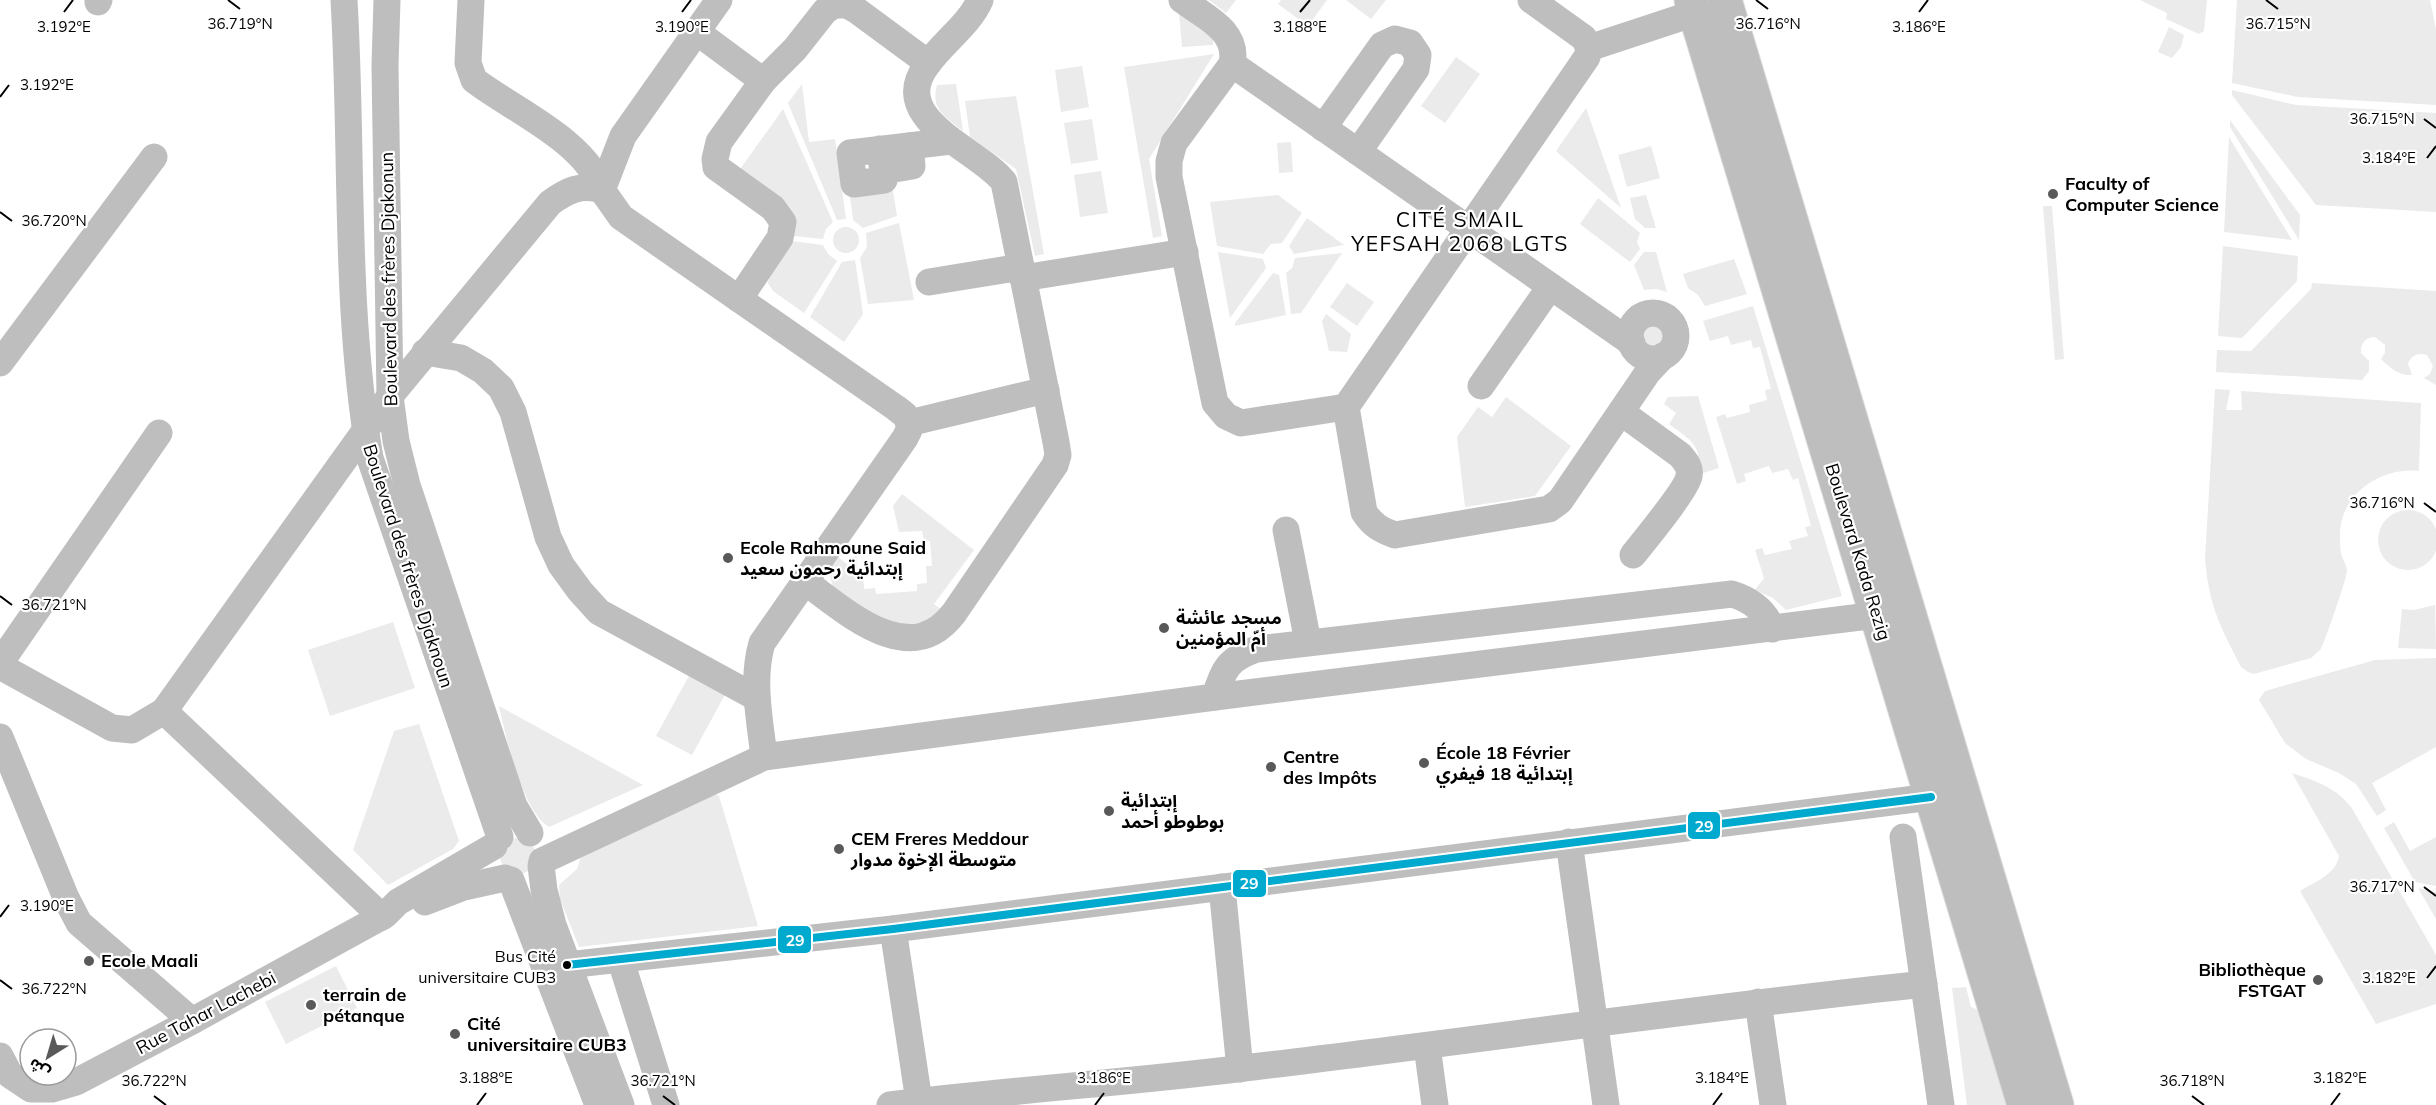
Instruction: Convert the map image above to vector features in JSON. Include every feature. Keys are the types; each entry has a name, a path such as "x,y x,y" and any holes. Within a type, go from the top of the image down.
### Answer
{"main road":[{"name":"Boulevard Kada Rezig","path":"1725,0 2057,1105"},
{"name":"Boulevard Kada Rezig","path":"1693,7 2024,1105"}],"street":[{"name":"Boulevard des frères Djakonun","path":"346,0 385,65 390,396 396,441 407,485 514,806 537,850"},
{"name":"Boulevard des frères Djaknoun","path":"346,0 350,265 360,402 365,432 381,494 497,842"},
{"path":"385,65 387,0"},
{"path":"471,0 468,63 474,80 580,154 597,176 602,189 621,217 896,408 905,415 909,423 909,430 905,438 762,643 756,675 764,757"},
{"path":"602,189 623,136 719,0"},
{"path":"804,581 881,633 908,637 924,634 942,625 958,607 1056,465 1057,448 1004,182 996,171 951,141 926,118 917,92 918,79 928,63 972,14 981,0"},
{"path":"1182,0 1227,34 1233,43 1234,54 1232,64 1174,143 1169,161 1169,177 1215,403 1226,416 1241,423 1346,407"},
{"path":"1232,64 1468,230 1637,348 1621,412 1560,501 1549,509 1395,535 1382,530 1371,523 1364,512 1346,407 1468,230 1581,66 1587,57 1589,48 1584,38 1531,0"},
{"path":"739,299 780,237 783,222 772,208 716,166 715,159 718,142 763,81 795,49 825,11 834,5 847,5 856,10 928,63"},
{"path":"1589,48 1693,7"},
{"path":"697,32 763,81"},
{"path":"1323,128 1382,45 1395,39 1410,43 1418,55 1416,69 1358,152"},
{"path":"850,153 891,154 951,141"},
{"path":"0,363 154,157"},
{"path":"159,432 0,664 111,728 132,730 164,711 390,396 550,203 575,188 602,189"},
{"path":"929,282 1022,273 1185,252"},
{"path":"1481,386 1550,287"},
{"path":"425,352 462,358 483,371 501,388 513,412 548,537 561,565 580,591 600,612 758,698"},
{"path":"909,423 1046,390"},
{"path":"1621,412 1680,455 1687,463 1689,470 1685,485 1633,555"},
{"path":"1286,530 1308,642"},
{"path":"1215,697 1220,679 1228,666 1239,654 1257,648 1732,594 1744,598 1767,616 1772,629"},
{"path":"537,850 590,840 764,757 1215,697 1876,615"},
{"path":"164,711 383,916"},
{"path":"0,737 66,898 79,923 192,1022"},
{"path":"567,965 621,961 893,929 1931,796"},
{"path":"383,916 398,902 514,830 537,850 553,926 621,1105"},
{"path":"1903,837 1941,1105"},
{"path":"497,842 493,861 499,873 508,879 598,1105"},
{"path":"1569,842 1606,1105"},
{"path":"383,916 403,913 458,889 508,879 525,880 531,877 537,850"},
{"path":"1222,886 1240,1069"},
{"name":"Rue Tahar Lachebi","path":"0,1056 10,1075 31,1089 52,1089 76,1082 192,1022 383,916"},
{"path":"893,929 920,1101"},
{"path":"621,961 666,1105"},
{"path":"890,1105 920,1101 1118,1093 1240,1069 1758,1002 1924,984"},
{"path":"1758,1002 1773,1105"},
{"path":"1427,1046 1435,1105"}],"shaded area":[{"path":"1209,0 1236,0 1226,13"},
{"path":"1281,0 1327,0 1308,26 1278,4"},
{"path":"1346,0 1386,0 1371,19"},
{"path":"2140,0 2207,0 2204,31 2199,34 2166,19 2167,13"},
{"path":"2237,0 2430,0 2436,29 2436,105 2298,97 2232,83"},
{"path":"1179,13 1213,39 1213,45 1182,47"},
{"path":"2169,27 2184,35 2181,47 2172,58 2158,52"},
{"path":"1214,54 1149,159 1162,236 1153,238 1124,67"},
{"path":"1456,57 1480,74 1445,123 1421,106"},
{"path":"1082,66 1089,107 1061,112 1055,70"},
{"path":"802,84 809,142 835,139 846,219 837,220 788,103"},
{"path":"956,84 963,131 945,117 936,101 937,85"},
{"path":"2232,90 2296,105 2436,113 2436,212 2316,205 2232,95"},
{"path":"1016,96 1044,254 1035,256 1016,169 970,137 965,101"},
{"path":"1586,108 1621,208 1556,151"},
{"path":"783,109 833,222 826,229 823,239 793,236 738,172"},
{"path":"1092,119 1098,160 1071,164 1064,123"},
{"path":"2230,120 2300,215 2299,240 2230,127"},
{"path":"2229,137 2292,240 2224,232"},
{"path":"1291,142 1293,172 1279,173 1277,143"},
{"path":"1651,146 1660,178 1627,187 1618,155"},
{"path":"1101,171 1108,213 1080,217 1074,175"},
{"path":"893,191 897,216 863,228 853,220 850,197"},
{"path":"1278,195 1302,213 1282,243 1271,244 1263,254 1217,246 1210,202"},
{"path":"1646,195 1656,228 1645,228 1635,219 1630,198"},
{"path":"1598,198 1640,233 1637,242 1640,249 1630,262 1580,224"},
{"path":"2043,206 2052,206 2064,359 2055,360"},
{"path":"1307,218 1344,245 1294,254 1289,246"},
{"path":"899,223 914,300 868,304 860,258 867,247 866,233"},
{"path":"846,227 855,231 859,240 855,249 846,253 837,249 833,240 837,231"},
{"path":"792,241 823,245 828,254 837,261 804,313 773,291 768,283 770,275"},
{"path":"2223,246 2298,256 2297,281 2242,338 2218,336"},
{"path":"1218,252 1263,259 1266,268 1230,318"},
{"path":"1644,252 1656,252 1667,292 1656,289 1644,290 1634,265"},
{"path":"1342,253 1301,313 1291,314 1286,273 1292,268 1295,258"},
{"path":"1734,259 1747,294 1705,306 1698,295 1688,288 1683,274"},
{"path":"855,260 863,314 844,342 810,317 842,262"},
{"path":"1273,273 1279,275 1286,315 1235,326 1235,323"},
{"path":"1347,283 1374,302 1357,326 1330,307"},
{"path":"2312,283 2436,291 2436,385 2424,378 2430,374 2433,366 2427,355 2418,354 2409,361 2412,375 2399,373 2381,359 2385,353 2385,345 2375,337 2366,339 2362,346 2361,353 2369,361 2369,371 2362,380 2216,372 2217,350 2251,351 2311,289"},
{"path":"1753,306 1842,596 1786,610 1773,598 1755,590 1764,578 1755,550 1762,548 1765,555 1792,549 1789,541 1808,536 1805,527 1811,526 1798,478 1793,480 1788,469 1772,473 1769,466 1744,474 1746,481 1737,484 1716,417 1725,414 1727,418 1750,412 1749,405 1767,400 1765,390 1771,389 1760,347 1753,348 1751,340 1731,345 1728,336 1710,341 1703,321"},
{"path":"1326,314 1351,334 1347,352 1329,351 1322,321"},
{"path":"1653,322 1663,326 1667,336 1663,346 1653,350 1643,346 1639,336 1643,326"},
{"path":"2215,389 2230,390 2226,410 2242,410 2241,391 2421,403 2419,471 2405,471 2377,479 2365,486 2347,507 2340,535 2341,553 2347,571 2321,649 2311,658 2254,674 2241,667 2217,615 2209,590 2205,559"},
{"path":"1698,396 1719,468 1697,475 1699,457 1697,450 1689,439 1669,424 1676,413 1664,404 1668,397"},
{"path":"1506,397 1571,446 1535,496 1465,507 1457,437 1478,407 1492,417"},
{"path":"902,494 974,550 934,604 943,611 929,622 888,627 833,588 829,571 837,556 848,565 856,555 858,570 863,570 864,589 875,588 876,594 917,591 917,584 927,583 926,566 932,566 930,541 924,540 922,531 899,532 893,506"},
{"path":"2402,510 2414,510 2425,515 2433,523 2438,540 2436,552 2425,565 2414,570 2402,570 2391,565 2383,557 2378,546 2378,534 2383,523 2391,515"},
{"path":"2435,605 2436,649 2398,648 2402,609 2414,610"},
{"path":"393,622 415,688 330,716 308,650"},
{"path":"2436,658 2436,747 2372,783 2386,810 2377,816 2356,784 2339,773 2306,759 2285,743 2259,700 2265,691 2375,660"},
{"path":"690,674 726,693 692,755 656,736"},
{"path":"499,706 643,785 549,827 539,818 523,790"},
{"path":"419,724 459,841 453,849 388,885 353,850 394,731"},
{"path":"2292,773 2318,782 2333,791 2341,796 2353,810 2436,955 2436,1004 2376,1024 2300,891 2329,873 2337,863 2339,856"},
{"path":"707,789 719,796 758,926 579,947 560,899 559,885 577,869 583,850"},
{"path":"2394,822 2410,851 2436,837 2436,886 2415,882 2384,828"},
{"path":"518,838 531,843 536,856 531,869 518,874 505,869 500,856 505,843"},
{"path":"2418,888 2436,892 2436,919"},
{"name":"terrain de pétanque","path":"336,966 357,1008 286,1044 265,1002"},
{"path":"1966,987 1971,1007 1980,1011 2009,1105 1967,1105 1952,988"}],"transit line":[{"name":"29","path":"567,965 893,929 1931,797"}],"place":[{"name":"Faculty of Computer Science","path":"2053,194"},
{"name":"Ecole Rahmoune Said إبتدائية رحمون سعيد","path":"728,558"},
{"name":"مسجد عائشة أمّ المؤمنين","path":"1164,628"},
{"name":"École 18 Février إبتدائية 18 فيفري","path":"1424,763"},
{"name":"Centre des Impôts","path":"1271,767"},
{"name":"إبتدائية بوطوطو أحمد","path":"1109,811"},
{"name":"CEM Freres Meddour متوسطة الإخوة مدوار","path":"839,849"},
{"name":"Ecole Maali","path":"89,961"},
{"name":"Bus Cité universitaire CUB3","path":"567,965"},
{"name":"Bibliothèque FSTGAT","path":"2318,980"},
{"name":"terrain de pétanque","path":"311,1005"},
{"name":"Cité universitaire CUB3","path":"455,1034"}],"district":[{"name":"CITÉ SMAIL YEFSAH 2068 LGTS","path":"1460,232"}]}
